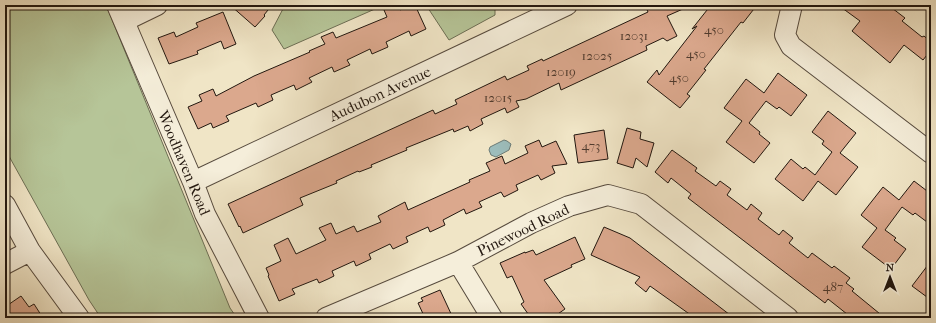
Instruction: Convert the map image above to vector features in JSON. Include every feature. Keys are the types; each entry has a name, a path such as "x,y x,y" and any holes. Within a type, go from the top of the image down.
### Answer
{"street":[{"path":"120,13 157,5"},
{"name":"Audubon Avenue","path":"192,182 568,5"},
{"path":"792,5 785,35 791,46 931,153"},
{"name":"Woodhaven Road","path":"120,13 205,214 259,318"},
{"name":"Pinewood Road","path":"326,318 458,262 538,220 569,206 608,195 641,204 788,318"},
{"path":"5,205 30,251 79,318"},
{"path":"5,264 30,251"},
{"path":"458,262 492,318"}],"green space":[{"path":"5,5 106,5 230,308 237,318 101,318 89,300 5,149"},
{"path":"285,5 384,5 284,49 272,30"},
{"path":"426,5 495,5 495,15 449,40"}],"water":[{"path":"504,140 511,144 509,150 496,157 491,155 489,150 490,147"}],"building":[{"path":"230,5 272,5 255,27"},
{"path":"398,5 400,10 411,5 415,5 426,29 411,36 409,31 386,42 388,47 372,54 370,49 347,60 350,65 334,72 332,67 309,78 312,82 296,90 294,85 271,95 273,100 258,107 256,103 226,116 229,121 213,128 211,123 198,129 188,107 202,101 199,95 213,89 216,96 254,76 325,44 321,37 333,32 336,38 387,17 384,10"},
{"path":"645,5 692,5 667,16 677,36 667,41 663,38 646,46 647,50 561,90 559,83 526,99 516,101 519,107 507,113 505,108 481,119 483,124 470,131 468,126 454,132 453,129 406,148 407,150 371,165 372,167 359,172 358,171 336,181 337,183 300,198 303,205 243,233 240,226 239,227 228,204 433,110 435,114 457,104 455,100 505,76 507,80 529,70 527,66 542,59 543,61 648,12"},
{"path":"711,5 757,5 743,23 741,22 704,69 706,70 687,94 690,96 680,108 647,82 657,70 659,75 697,26 692,29"},
{"path":"838,5 888,5 905,18 902,21 922,37 924,36 931,42 931,50 923,60 904,45 890,63 852,31 860,21"},
{"path":"223,12 236,44 224,49 221,41 197,51 198,54 169,64 158,38 174,32 176,37 198,27 196,23"},
{"path":"778,73 807,95 791,116 779,107 777,109 766,101 749,123 770,143 754,163 726,142 742,121 724,108 746,79 764,93"},
{"path":"828,111 856,133 840,153 858,167 836,195 818,181 803,201 775,179 791,159 803,169 805,167 815,175 832,152 822,144 824,141 812,132"},
{"path":"627,128 641,132 640,139 654,143 647,167 636,158 633,168 617,163"},
{"path":"604,130 608,159 578,163 574,135"},
{"path":"539,140 542,147 556,141 567,164 552,166 555,173 541,180 538,175 516,185 518,190 504,197 501,192 479,202 482,207 466,214 464,209 443,220 445,225 430,232 428,227 406,237 408,242 393,249 390,244 369,254 371,259 356,266 354,261 332,271 334,276 328,279 319,283 317,279 292,289 295,294 279,301 266,268 281,261 274,245 288,238 296,254 326,240 319,228 331,223 336,234 354,226 357,232 381,222 378,216 405,202 408,210 470,182 469,180 490,171 486,163 502,156 505,164 528,153 525,146"},
{"path":"672,150 697,168 695,171 716,186 720,181 731,189 727,195 747,210 751,204 762,213 758,219 779,235 783,230 793,238 789,243 808,258 812,253 832,268 834,266 850,278 846,283 854,289 852,291 885,318 852,318 828,299 825,303 688,198 691,194 671,178 668,183 655,172"},
{"path":"914,181 931,194 931,225 915,213 913,215 902,207 885,230 896,238 894,240 906,249 891,269 862,247 877,228 861,215 883,187 899,200"},
{"path":"604,227 630,238 734,318 695,318 650,286 646,292 635,283 640,277 591,255"},
{"path":"575,237 585,259 544,280 565,309 552,318 531,318 521,304 524,302 512,276 507,278 500,263 533,250 536,255"},
{"path":"931,261 931,300 912,286"},
{"path":"440,290 453,318 425,318 418,303 423,301 421,298"},
{"path":"21,296 29,307 34,304 43,318 5,318 5,307"}]}
